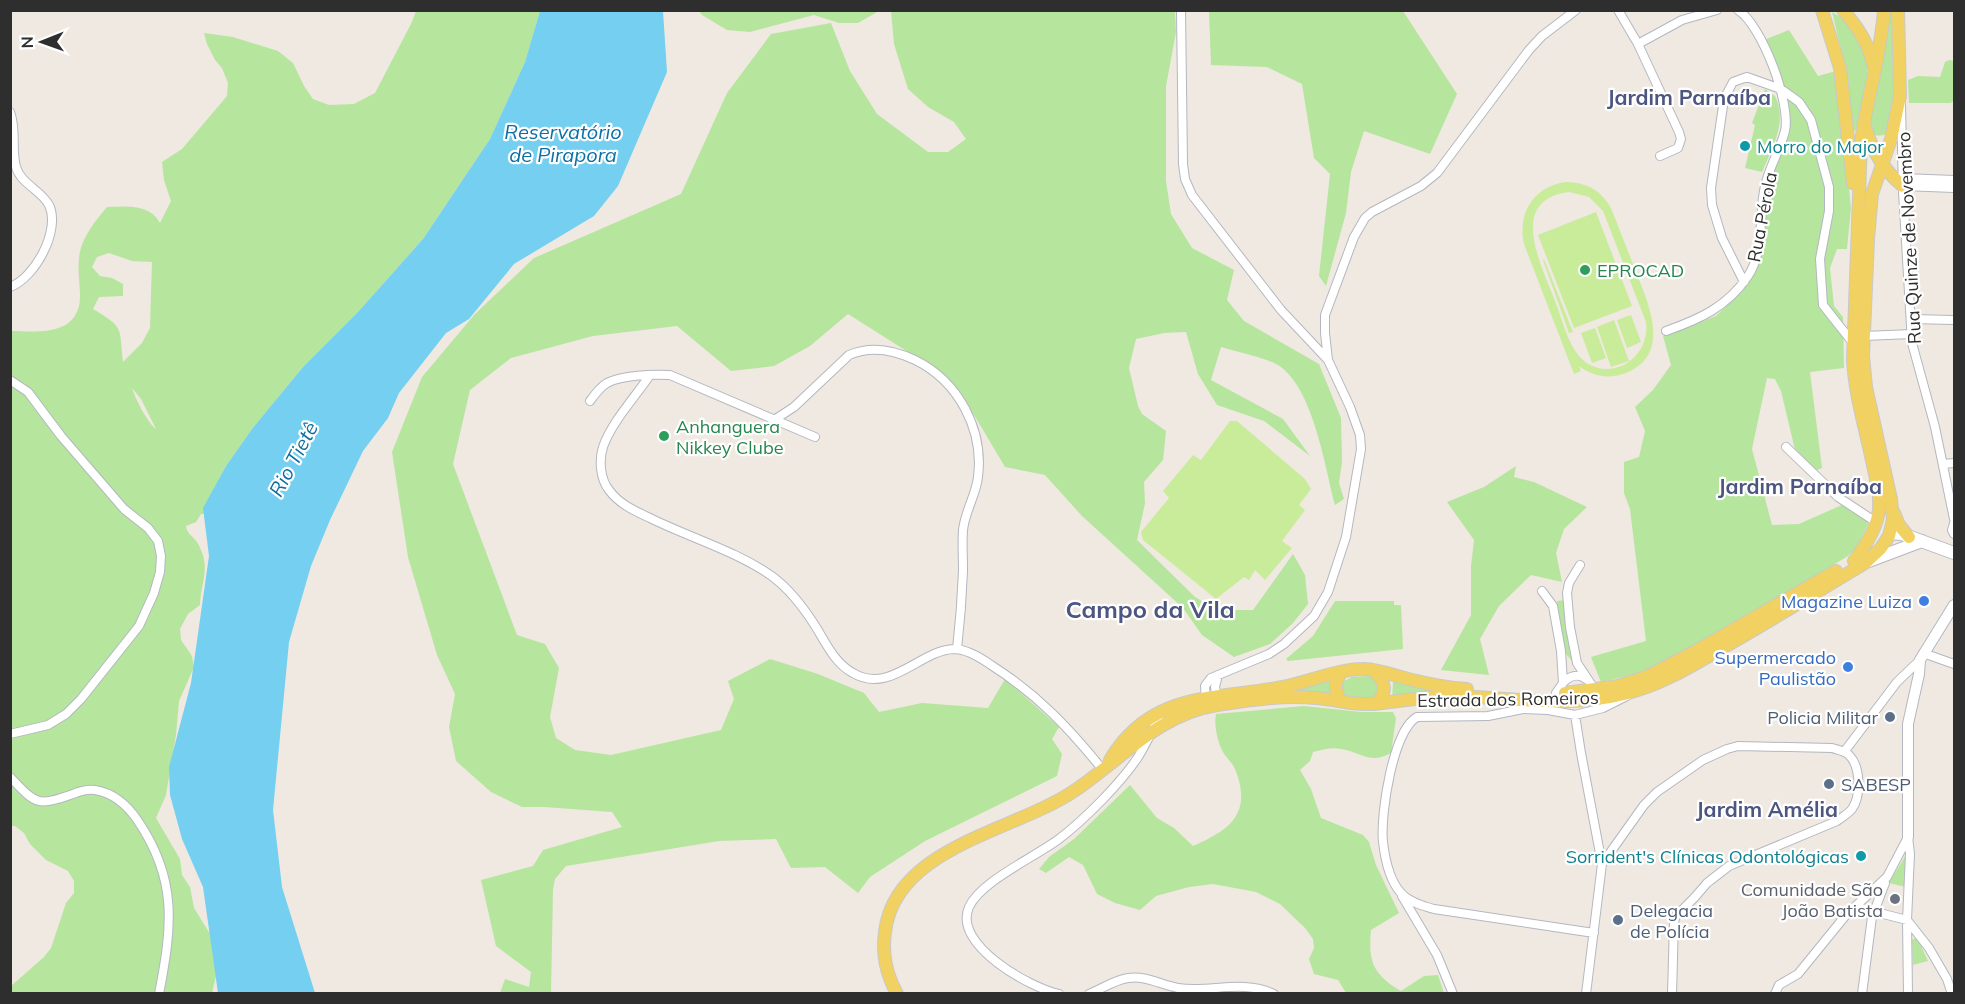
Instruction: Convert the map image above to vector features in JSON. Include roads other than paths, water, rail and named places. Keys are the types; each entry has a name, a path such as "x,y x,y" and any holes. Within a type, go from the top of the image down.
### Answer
{"main road":[{"path":"1822,10 1840,68 1857,214 1859,340 1866,387 1893,509 1899,525 1909,537"},
{"path":"1844,10 1860,29 1867,42 1875,75"},
{"path":"1857,214 1865,128 1884,10"},
{"path":"1859,340 1872,194 1891,139 1900,96 1898,10"},
{"path":"1865,128 1876,139 1891,139"},
{"path":"1865,128 1881,165 1893,178 1903,182"},
{"path":"1872,194 1880,186 1903,182"},
{"name":"Estrada dos Romeiros","path":"897,993 887,974 884,944 888,916 892,905 904,887 944,854 1072,793 1153,730 1212,701 1286,687 1354,670 1374,671 1455,688 1618,686 1663,669 1859,562 1876,522 1879,507 1878,488 1856,390 1859,340"},
{"path":"1893,509 1890,533 1922,541 1954,553"},
{"name":"Estrada dos Romeiros","path":"1105,768 1127,736 1161,712 1177,705 1298,696 1365,705 1440,696 1582,700 1633,692 1668,679 1693,665 1881,548 1890,533"},
{"path":"1859,562 1922,541"},
{"path":"1374,671 1385,687 1383,694 1375,704"},
{"path":"1340,700 1336,682 1341,673"}],"street":[{"path":"1181,10 1183,164 1188,187 1281,310 1328,360 1350,407 1360,435 1361,450 1346,537 1328,592 1314,616 1284,644 1269,654 1211,678 1205,686 1212,701"},
{"path":"1328,360 1325,315 1354,237 1365,218 1421,186 1437,173 1528,51 1542,36 1576,10"},
{"path":"1618,10 1638,44 1679,132 1681,139 1678,148 1660,156"},
{"path":"1638,44 1682,20 1717,10"},
{"path":"1738,10 1754,28 1781,89 1799,102 1811,120 1829,187 1829,211 1820,259 1823,306 1859,340 1912,334"},
{"name":"Rua Pérola","path":"1666,331 1708,315 1744,282 1754,266 1765,183 1785,131 1786,115 1781,89 1754,78 1740,78 1728,89 1724,99 1712,188 1712,205 1722,238 1744,282"},
{"name":"Rua Quinze de Novembro","path":"1900,96 1912,343 1943,464 1954,521 1952,530 1954,534"},
{"path":"10,112 15,132 16,169 21,177 46,201 51,212 52,225 45,248 28,277 10,287"},
{"path":"1903,182 1954,180"},
{"path":"1903,182 1954,188"},
{"path":"1911,319 1954,320"},
{"path":"774,420 794,407 849,356 858,351 870,350 904,355 928,366 947,382 962,402 971,420 977,440 979,460 977,484 963,532 962,600 957,649"},
{"path":"590,400 608,382 650,375 670,375 815,437"},
{"path":"650,375 610,433 603,448 602,477 607,488 615,497 636,511 747,561 770,575 790,592 837,659 853,674 863,678 885,678 896,675 936,651 957,649 979,657 1020,683 1057,716 1105,768"},
{"path":"10,380 28,392 55,430 124,509 148,528 158,541 161,556 160,572 154,593 139,626 81,699 66,714 48,725 10,734"},
{"path":"1786,447 1838,498 1876,522"},
{"path":"1943,464 1954,463"},
{"path":"1580,566 1572,577 1567,593 1577,663 1591,685"},
{"path":"1542,591 1550,600 1556,616 1561,651 1559,688"},
{"path":"1844,752 1897,682 1921,656 1954,605"},
{"path":"1921,656 1954,664"},
{"path":"1908,993 1907,920 1910,854 1908,724 1921,656"},
{"path":"1454,993 1437,955 1391,876 1382,839 1384,810 1394,754 1411,720 1430,716 1496,715 1523,709 1548,710 1575,715 1613,704 1633,692"},
{"path":"1513,699 1523,709"},
{"path":"1059,993 1031,984 1002,966 985,951 969,930 966,917 968,910 984,889 1077,824 1137,759 1161,712"},
{"path":"1575,715 1602,864 1586,993"},
{"path":"1602,864 1644,805 1657,792 1703,760 1727,749 1746,746 1821,747 1844,752 1853,760 1857,775 1857,798 1848,813 1837,821 1740,860 1721,870 1680,909 1674,922 1672,993"},
{"path":"10,777 30,798 38,802 46,802 92,789 116,798 132,812 152,841 165,875 169,920 167,953 159,993"},
{"path":"1775,993 1779,985 1798,974 1833,930 1887,877 1895,866 1908,837"},
{"path":"1862,993 1873,911 1887,877"},
{"path":"1402,894 1434,909 1594,933"},
{"path":"1856,907 1907,920 1929,948 1947,979 1952,993"},
{"path":"1089,993 1118,981 1134,978 1188,989 1243,986 1274,993"}],"water":[{"name":"Reservatório de Pirapora","path":"540,11 663,11 667,72 618,186 594,216 514,264 469,319 446,333 399,393 388,418 363,451 311,566 289,642 273,810 282,887 315,993 218,993 203,887 182,839 170,795 169,767 191,683 209,556 203,508 226,466 252,429 303,367 358,312 423,239 490,139 525,62"}],"place":[{"name":"Morro do Major","path":"1745,146"},
{"name":"EPROCAD","path":"1585,270"},
{"name":"Anhanguera Nikkey Clube","path":"664,436"},
{"name":"Magazine Luiza","path":"1924,601"},
{"name":"Supermercado Paulistão","path":"1848,667"},
{"name":"Policia Militar","path":"1890,717"},
{"name":"SABESP","path":"1829,784"},
{"name":"Sorrident's Clínicas Odontológicas","path":"1861,856"},
{"name":"Comunidade São João Batista","path":"1895,899"},
{"name":"Delegacia de Polícia","path":"1618,920"}],"district":[{"name":"Jardim Parnaíba","path":"1689,97"},
{"name":"Jardim Parnaíba","path":"1800,486"},
{"name":"Campo da Vila","path":"1150,609"},
{"name":"Jardim Amélia","path":"1767,809"}],"water label":[{"name":"Rio Tietê","path":"293,459"}]}
